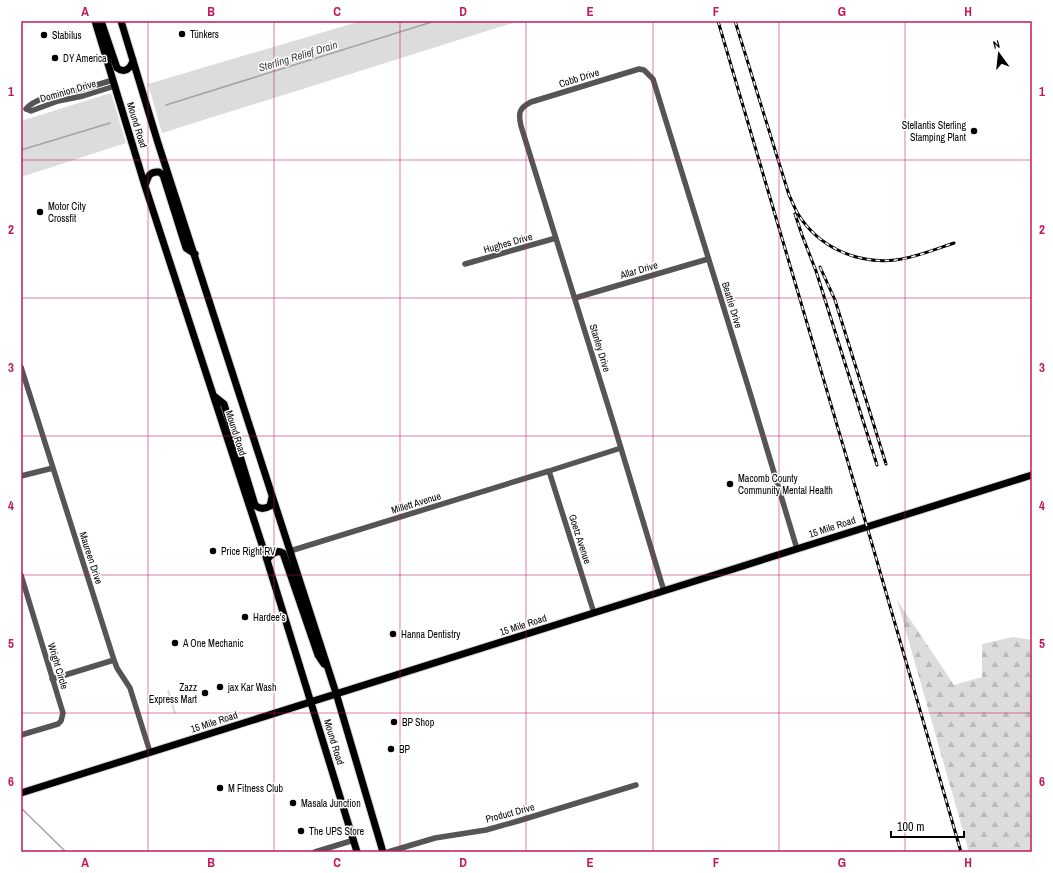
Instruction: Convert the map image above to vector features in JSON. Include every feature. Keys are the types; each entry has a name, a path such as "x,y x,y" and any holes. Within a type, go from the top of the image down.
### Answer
{"main road":[{"name":"Mound Road","path":"95,21 145,186 267,560 357,852"},
{"path":"101,21 117,68 121,71 126,70 131,66 133,60"},
{"name":"Mound Road","path":"121,21 158,143 336,694 383,852"},
{"path":"145,186 150,174 153,172 160,172 186,248 195,254"},
{"path":"214,396 224,404 255,504 259,508 270,506 272,497"},
{"name":"15 Mile Road","path":"21,793 1032,475"},
{"path":"267,560 271,554 275,552 279,551 283,553 318,655 328,671"}],"street":[{"name":"Cobb Drive","path":"521,109 525,104 531,102 635,70 644,70"},
{"name":"Beattie Drive","path":"644,70 650,74 654,84 797,549"},
{"name":"Dominion Drive","path":"23,109 29,105 57,94 114,83"},
{"name":"Stanley Drive","path":"521,109 521,126 664,591"},
{"name":"Hughes Drive","path":"465,264 556,238"},
{"name":"Allar Drive","path":"575,298 708,258"},
{"name":"Maureen Drive","path":"21,367 114,660 117,668 130,688 150,752"},
{"name":"Millett Avenue","path":"290,551 621,448"},
{"path":"21,476 53,468"},
{"name":"Goetz Avenue","path":"550,471 594,613"},
{"name":"Wright Circle","path":"21,575 63,713 61,721 54,725 21,735"},
{"path":"52,679 114,660"},
{"name":"Product Drive","path":"388,852 434,838 486,830 518,822 636,785"},
{"path":"315,852 354,840"}],"green space":[{"name":"Sterling Relief Drain","path":"361,21 519,21 162,133 148,84"},
{"path":"111,93 126,143 21,177 21,121"},
{"path":"897,600 954,685 982,677 982,644 1013,637 1032,640 1032,852 969,852"},
{"path":"169,689 176,713 174,714 167,691"}],"waterway":[{"name":"Sterling Relief Drain","path":"166,105 435,21"},
{"name":"Sterling Relief Drain","path":"21,150 110,123"},
{"path":"21,808 66,852"}],"railway":[{"path":"718,21 961,852"},
{"path":"735,21 789,195 798,214 807,226 828,245 840,251 854,256 881,261 902,259 954,243"},
{"path":"795,214 816,271 877,465"},
{"path":"820,267 835,300 886,464"}],"place":[{"name":"Tünkers","path":"182,34"},
{"name":"Stabilus","path":"44,35"},
{"name":"DY America","path":"55,58"},
{"name":"Stellantis Sterling Stamping Plant","path":"974,131"},
{"name":"Motor City Crossfit","path":"40,212"},
{"name":"Macomb County Community Mental Health","path":"730,484"},
{"name":"Price Right RV","path":"213,551"},
{"name":"Hardee's","path":"245,617"},
{"name":"Hanna Dentistry","path":"393,634"},
{"name":"A One Mechanic","path":"175,643"},
{"name":"jax Kar Wash","path":"220,687"},
{"name":"Zazz Express Mart","path":"205,693"},
{"name":"BP Shop","path":"394,722"},
{"name":"BP","path":"391,749"},
{"name":"M Fitness Club","path":"220,788"},
{"name":"Masala Junction","path":"293,803"},
{"name":"The UPS Store","path":"301,831"}]}
